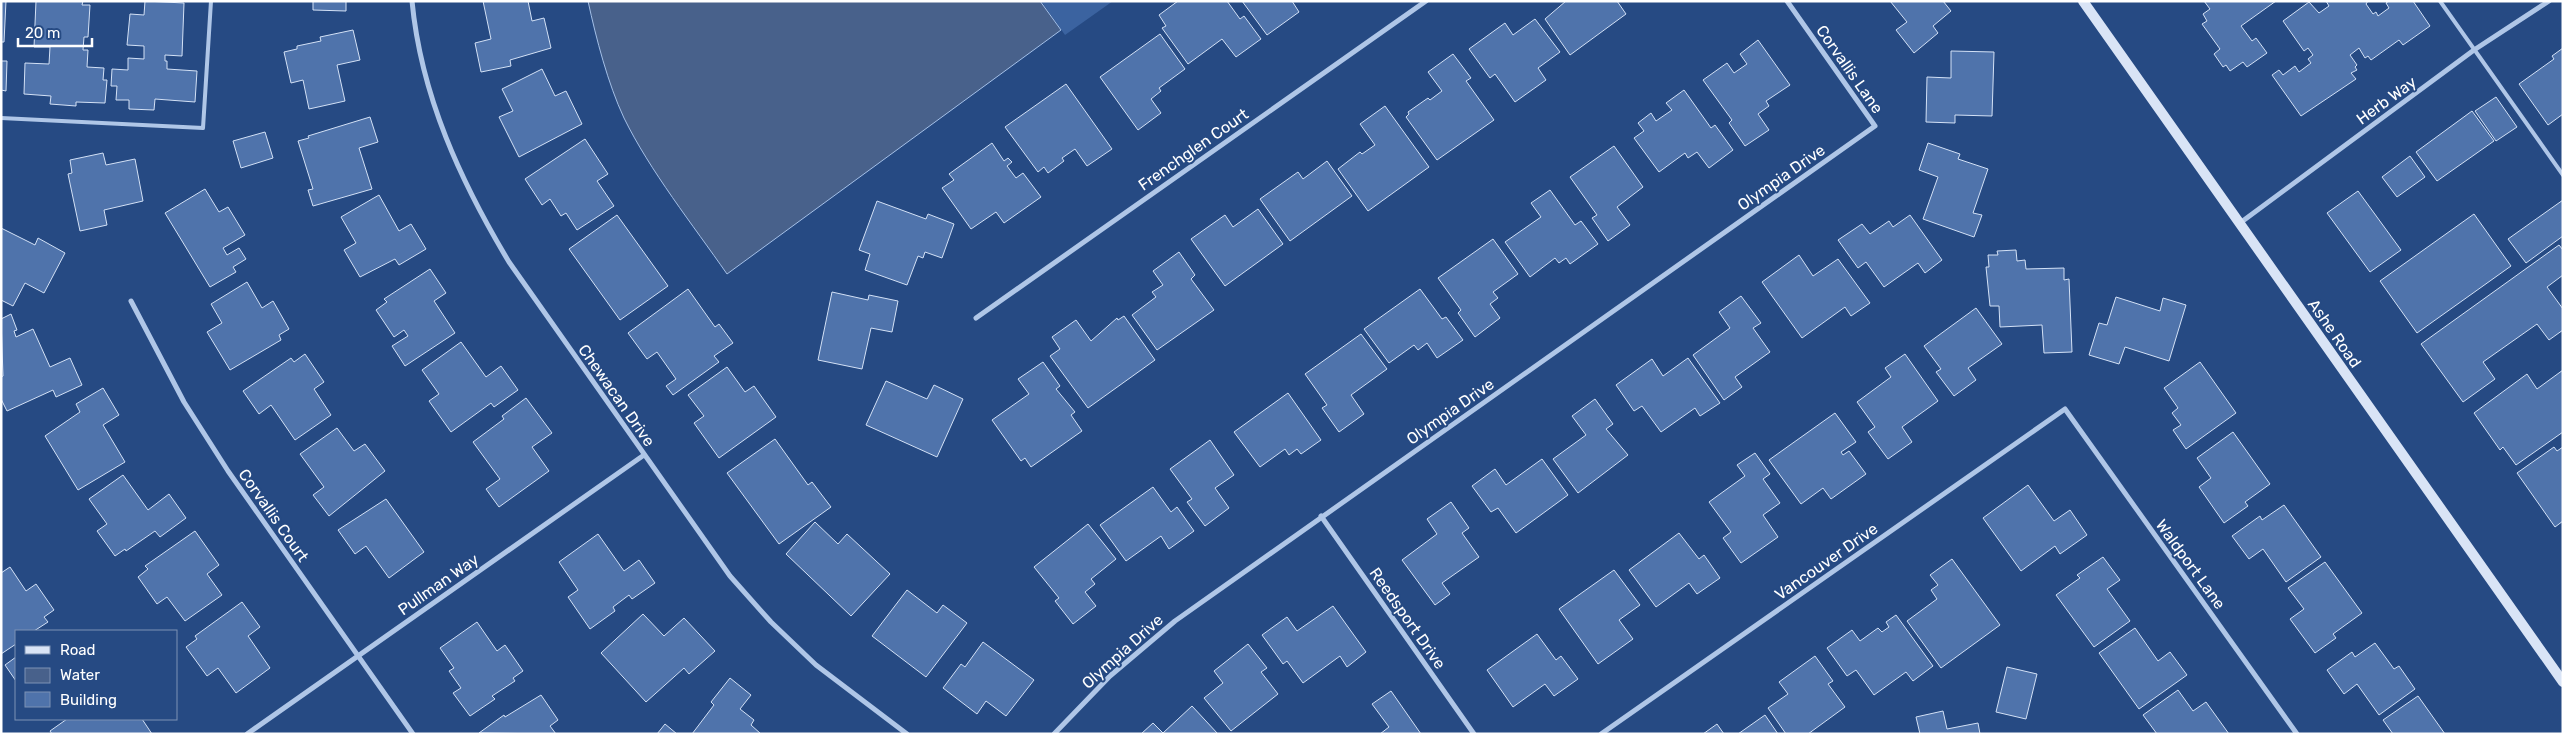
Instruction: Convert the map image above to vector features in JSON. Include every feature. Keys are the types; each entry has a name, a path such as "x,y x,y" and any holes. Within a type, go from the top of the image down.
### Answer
{"street":[{"name":"Chewacan Drive","path":"412,1 430,92 450,152 477,209 509,262 730,576 771,622 816,664 907,734"},
{"name":"Frenchglen Court","path":"976,318 1426,1"},
{"name":"Corvallis Lane","path":"1787,1 1875,126"},
{"name":"Ashe Road","path":"2083,1 2563,682"},
{"name":"Herb Way","path":"2240,223 2474,50 2549,1"},
{"name":"Olympia Drive","path":"1054,734 1110,676 1174,621 1875,126"},
{"name":"Corvallis Court","path":"131,301 184,402 228,471 413,734"},
{"name":"Vancouver Drive","path":"1601,734 2065,409"},
{"name":"Waldport Lane","path":"2065,409 2298,734"},
{"name":"Pullman Way","path":"247,734 644,455"},
{"name":"Reedsport Drive","path":"1321,516 1474,734"}],"lane":[{"path":"1,118 203,128 212,1"},
{"path":"2440,1 2563,175"}],"shaded area":[{"path":"1041,1 1113,1 1065,35"}],"water":[{"path":"588,1 1040,1 1061,30 727,274 672,198 634,138 613,91 603,61"}],"building":[{"path":"1,1 6,1 4,42 1,42"},
{"path":"36,1 83,1 82,5 90,5 88,37 84,37 83,50 88,50 87,67 104,68 103,80 107,80 105,103 76,102 76,106 50,104 51,96 24,94 25,63 49,64 50,47 34,47"},
{"path":"145,1 184,3 182,56 165,55 165,61 167,61 167,69 197,71 195,102 155,99 154,110 129,109 129,100 116,100 117,86 111,86 112,69 128,70 128,58 144,59 144,46 127,45 130,14 144,15"},
{"path":"313,1 346,1 346,11 313,10"},
{"path":"483,1 528,1 532,21 544,18 551,48 510,60 511,66 481,72 475,43 491,39"},
{"path":"1178,1 1227,1 1240,19 1244,16 1261,39 1236,57 1222,39 1188,64 1162,28 1166,26 1159,15"},
{"path":"1242,1 1292,1 1299,12 1267,35"},
{"path":"1566,1 1617,1 1626,14 1570,55 1545,19"},
{"path":"1890,1 1943,1 1951,11 1933,26 1938,33 1914,53 1896,30 1907,22"},
{"path":"2204,1 2276,1 2241,26 2252,41 2256,38 2267,53 2247,67 2243,62 2230,71 2226,65 2223,67 2214,54 2220,49 2202,24 2207,21 2203,14 2210,9"},
{"path":"2326,1 2368,1 2366,4 2373,14 2376,12 2378,16 2389,8 2386,3 2389,1 2413,1 2430,26 2403,45 2399,40 2371,60 2368,56 2365,58 2359,48 2350,55 2357,65 2355,67 2357,70 2351,73 2356,79 2301,116 2272,75 2279,70 2283,75 2295,66 2299,72 2311,63 2308,59 2313,55 2308,48 2304,51 2283,21 2309,2 2319,13 2329,6"},
{"path":"1535,19 1560,52 1538,68 1546,80 1515,102 1495,74 1490,78 1469,49 1505,23 1513,35"},
{"path":"353,30 360,60 337,65 345,101 309,109 303,80 291,83 284,52 297,49 297,46 321,41 320,37"},
{"path":"1160,34 1185,69 1159,88 1161,91 1151,99 1161,113 1138,130 1100,77"},
{"path":"1758,40 1790,85 1766,101 1769,106 1758,114 1769,130 1745,146 1729,123 1732,120 1703,80 1727,63 1734,73 1747,64 1740,54"},
{"path":"2563,48 2563,114 2548,125 2519,84 2554,59 2552,56"},
{"path":"1951,51 1994,52 1992,116 1955,115 1955,123 1926,122 1927,77 1951,78"},
{"path":"1453,54 1471,78 1466,81 1494,120 1437,160 1406,117 1409,114 1408,112 1442,91 1428,72"},
{"path":"1,61 7,61 6,91 1,90"},
{"path":"542,69 555,96 566,91 582,124 519,157 499,117 513,111 502,89"},
{"path":"1066,84 1112,149 1087,166 1075,149 1062,158 1064,161 1048,173 1044,167 1038,172 1005,127"},
{"path":"1684,90 1711,128 1715,125 1733,150 1709,168 1697,152 1688,158 1685,153 1659,172 1634,138 1644,131 1638,123 1651,113 1656,121 1672,110 1666,103"},
{"path":"2496,97 2517,127 2496,141 2475,111"},
{"path":"1385,106 1429,167 1368,211 1338,169 1360,152 1362,154 1375,145 1360,124"},
{"path":"2472,111 2494,141 2437,181 2416,152"},
{"path":"370,117 378,142 359,148 372,189 313,206 308,190 313,189 298,141 309,138 308,136"},
{"path":"265,132 273,158 241,168 233,141"},
{"path":"585,139 608,174 597,181 614,206 577,230 566,213 561,216 550,199 542,205 525,179"},
{"path":"992,143 1004,161 1008,158 1012,162 1007,166 1016,178 1023,173 1041,197 1004,223 996,212 971,229 942,188 954,180 949,174"},
{"path":"1928,143 1960,154 1958,159 1988,169 1973,213 1982,215 1974,237 1923,219 1938,177 1919,170"},
{"path":"1614,146 1643,187 1617,207 1630,225 1608,241 1592,218 1597,215 1570,177"},
{"path":"103,153 106,165 135,159 143,201 104,210 107,225 80,231 68,174 72,173 70,160"},
{"path":"2410,156 2425,177 2397,197 2382,177"},
{"path":"1327,161 1352,196 1290,241 1260,199 1298,172 1303,179"},
{"path":"205,189 219,212 228,207 245,235 223,248 227,255 239,248 246,259 233,267 236,272 210,287 165,213"},
{"path":"1550,190 1575,225 1581,221 1598,244 1570,264 1566,258 1559,263 1555,258 1530,277 1505,242 1541,217 1531,203"},
{"path":"2358,191 2401,250 2370,272 2327,213"},
{"path":"379,195 399,231 411,224 426,249 399,265 395,259 360,277 344,250 356,243 341,217"},
{"path":"2563,200 2563,236 2526,263 2508,239"},
{"path":"877,201 926,219 928,214 954,224 942,258 925,252 923,258 918,256 907,285 865,270 870,254 859,250"},
{"path":"1258,209 1283,244 1225,286 1191,239 1225,215 1233,227"},
{"path":"2474,214 2511,266 2417,333 2380,281"},
{"path":"617,215 668,286 620,320 569,249"},
{"path":"1910,215 1942,260 1925,273 1918,263 1884,287 1866,262 1858,268 1838,240 1862,224 1870,234 1889,221 1893,227"},
{"path":"1,228 35,245 38,238 65,253 44,293 25,283 13,306 1,300"},
{"path":"1493,239 1518,274 1493,292 1498,298 1490,304 1500,318 1475,337 1458,313 1461,310 1438,278"},
{"path":"2559,245 2563,250 2563,275 2547,287 2563,309 2563,330 2549,340 2537,324 2483,362 2495,379 2463,402 2421,344"},
{"path":"2016,250 2017,261 2025,260 2026,269 2064,268 2064,280 2069,279 2072,352 2044,353 2042,325 2000,327 1999,306 1990,306 1986,267 1989,267 1988,255 1998,255 1997,251"},
{"path":"1179,252 1195,275 1191,279 1214,310 1157,350 1132,315 1156,297 1152,292 1163,285 1153,271"},
{"path":"1799,255 1813,276 1838,259 1870,303 1851,316 1845,307 1802,338 1762,282"},
{"path":"430,269 446,293 434,301 455,333 405,366 392,346 408,336 404,330 394,337 376,310 387,302 384,299"},
{"path":"247,282 262,308 273,301 289,329 279,335 281,340 230,370 207,332 222,323 211,304"},
{"path":"688,289 715,327 719,324 733,343 714,356 719,362 673,395 666,386 676,379 657,352 647,359 628,333"},
{"path":"1420,289 1442,319 1446,317 1463,340 1437,358 1427,343 1418,350 1414,345 1389,363 1364,329"},
{"path":"832,292 868,300 869,295 898,301 892,332 871,328 862,369 818,360"},
{"path":"1741,296 1761,323 1753,328 1770,352 1735,377 1742,387 1724,400 1693,355 1730,328 1719,312"},
{"path":"2116,297 2160,311 2163,298 2186,305 2169,361 2125,347 2119,364 2089,355 2099,323 2107,325"},
{"path":"1976,308 2002,344 1968,368 1976,380 1954,396 1936,372 1941,369 1924,346"},
{"path":"11,314 17,330 14,331 16,337 33,329 50,367 70,358 82,385 56,397 53,390 7,411 1,399 1,377 3,376 1,319"},
{"path":"1124,316 1155,360 1088,408 1050,356 1060,349 1052,337 1076,320 1091,341 1117,318 1118,320"},
{"path":"1361,334 1387,369 1351,395 1364,414 1339,432 1322,408 1327,405 1305,374"},
{"path":"461,342 486,377 501,366 518,390 494,407 491,403 451,432 429,401 439,394 422,370"},
{"path":"305,354 324,382 314,389 331,415 295,440 271,405 259,414 243,391 291,358 294,362"},
{"path":"1905,354 1938,401 1902,427 1912,442 1888,459 1868,432 1875,427 1857,402 1891,377 1885,368"},
{"path":"1688,358 1720,403 1700,416 1695,408 1661,432 1642,406 1634,411 1616,385 1652,359 1663,376"},
{"path":"1043,362 1060,386 1056,389 1075,412 1071,415 1082,431 1031,467 1025,458 1021,461 992,420 1029,394 1018,379"},
{"path":"2200,362 2236,413 2186,449 2173,430 2181,425 2172,413 2178,408 2164,388"},
{"path":"727,367 745,392 754,386 776,417 719,458 694,423 704,416 688,395"},
{"path":"2563,370 2563,432 2516,465 2503,447 2500,450 2474,413 2527,374 2537,389"},
{"path":"886,381 927,399 934,385 963,399 937,457 866,425"},
{"path":"103,388 119,415 103,425 125,462 78,490 45,436 80,412 76,404"},
{"path":"1288,393 1321,440 1301,454 1297,449 1289,455 1285,449 1260,467 1234,432"},
{"path":"526,398 552,433 532,447 549,471 499,507 486,489 500,479 473,442 504,419 502,416"},
{"path":"1595,399 1613,424 1606,429 1628,455 1578,493 1553,459 1586,435 1572,416"},
{"path":"1835,413 1856,442 1841,452 1843,455 1849,451 1866,474 1831,499 1823,488 1801,504 1769,460"},
{"path":"337,428 354,451 365,444 385,471 329,516 313,495 324,487 300,454"},
{"path":"2233,432 2270,484 2245,502 2248,506 2224,523 2199,487 2211,478 2197,458"},
{"path":"775,439 808,485 812,482 831,507 779,544 727,473"},
{"path":"1210,440 1234,475 1215,488 1229,508 1205,526 1187,502 1192,499 1170,469"},
{"path":"2554,447 2557,451 2563,447 2563,521 2555,527 2517,473"},
{"path":"1755,453 1770,474 1763,479 1780,503 1763,515 1778,537 1741,563 1723,538 1731,532 1709,502 1745,476 1737,465"},
{"path":"1542,459 1568,495 1516,533 1498,508 1491,512 1472,486 1495,469 1506,485"},
{"path":"123,475 148,510 169,494 186,518 160,537 155,531 126,551 125,549 115,556 97,531 107,524 89,499"},
{"path":"2028,485 2054,521 2070,510 2087,535 2060,554 2055,546 2021,571 1983,518"},
{"path":"1153,487 1171,512 1177,507 1194,531 1169,549 1161,536 1126,561 1100,525"},
{"path":"386,499 424,552 389,578 366,546 355,554 338,530"},
{"path":"1451,502 1469,528 1462,533 1479,557 1442,583 1450,594 1435,605 1402,560 1437,534 1427,519"},
{"path":"2284,505 2321,557 2286,582 2263,549 2249,559 2232,536 2260,516 2262,520"},
{"path":"815,522 838,544 847,534 890,574 851,616 786,554"},
{"path":"1088,524 1116,559 1091,579 1095,584 1085,592 1096,606 1073,624 1055,601 1059,598 1034,567"},
{"path":"195,531 219,565 207,574 222,595 185,621 167,597 157,604 138,577 148,569 145,566"},
{"path":"1679,533 1699,559 1704,555 1720,578 1697,594 1689,583 1656,607 1629,570"},
{"path":"598,534 624,571 639,560 655,583 632,599 629,595 613,607 615,611 590,629 568,597 578,590 559,562"},
{"path":"2103,557 2120,580 2107,589 2130,621 2094,647 2056,595 2080,578 2077,575"},
{"path":"1952,559 2000,625 1941,668 1907,621 1937,599 1931,590 1938,585 1930,575"},
{"path":"2325,562 2362,613 2333,634 2336,638 2315,653 2290,619 2304,609 2288,588"},
{"path":"10,567 26,591 36,584 54,610 44,617 48,622 36,630 15,630 15,645 1,654 1,573"},
{"path":"1614,570 1640,605 1619,620 1633,639 1598,664 1559,609"},
{"path":"907,590 937,613 943,605 967,623 926,677 872,636"},
{"path":"242,602 260,627 248,636 270,668 236,693 218,668 207,676 186,647 197,639 195,636"},
{"path":"1333,606 1366,652 1347,667 1340,656 1303,683 1287,661 1283,664 1262,635 1287,617 1297,631"},
{"path":"643,614 664,636 684,618 715,651 689,674 684,668 646,702 601,653"},
{"path":"1896,615 1933,666 1913,681 1906,672 1874,695 1856,670 1847,676 1827,648 1852,630 1860,641 1878,628 1882,632 1889,627 1886,622"},
{"path":"477,622 497,651 505,645 523,671 513,678 515,681 492,696 495,699 470,716 453,693 461,688 449,671 454,668 440,648"},
{"path":"2135,628 2158,661 2170,652 2187,675 2139,709 2099,653"},
{"path":"1537,634 1556,660 1561,656 1578,679 1554,696 1545,684 1513,707 1487,670"},
{"path":"983,642 1034,680 1006,716 986,701 977,714 943,688 961,664 965,667"},
{"path":"2375,643 2394,669 2399,666 2415,689 2379,715 2357,684 2344,694 2327,670 2352,652 2355,657"},
{"path":"1248,644 1267,668 1261,672 1278,694 1231,731 1204,698 1223,683 1214,671"},
{"path":"1815,656 1833,681 1828,684 1845,707 1808,734 1786,734 1768,708 1788,694 1779,682"},
{"path":"15,658 15,680 5,665"},
{"path":"2007,667 2037,674 2026,719 1996,712"},
{"path":"730,678 751,695 740,709 754,720 751,725 761,734 692,734 714,705 711,702"},
{"path":"2178,690 2193,711 2206,702 2229,734 2157,734 2143,715"},
{"path":"1391,691 1421,734 1380,734 1389,727 1372,704"},
{"path":"541,695 558,720 550,726 556,734 479,733 504,715 505,717"},
{"path":"2418,696 2445,734 2393,734 2383,720"},
{"path":"1192,706 1218,734 1141,734 1153,723 1163,733"},
{"path":"1943,711 1947,729 1978,723 1980,734 1920,734 1916,717"},
{"path":"1765,715 1778,734 1738,734"},
{"path":"66,720 143,720 152,734 52,734 50,731"},
{"path":"665,724 677,734 657,734"},
{"path":"1717,724 1724,734 1703,734"}]}
